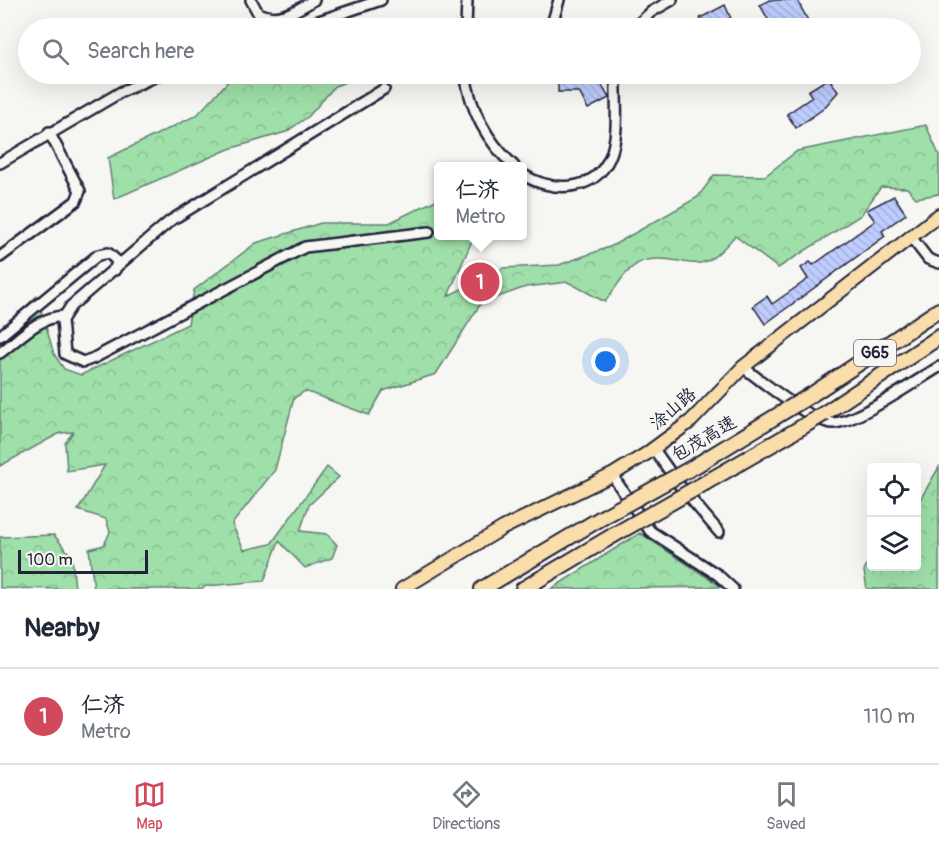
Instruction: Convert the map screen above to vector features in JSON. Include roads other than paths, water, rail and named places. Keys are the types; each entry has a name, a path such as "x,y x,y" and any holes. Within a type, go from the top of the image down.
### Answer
{"highway":[{"name":"包茂高速","path":"482,589 603,517 695,466 811,395 939,310"},
{"name":"G65","path":"523,589 802,427 939,337"}],"main road":[{"name":"涂山路","path":"402,589 503,528 612,475 653,448 691,421 743,367 939,215"}],"street":[{"path":"250,0 258,13 273,18 293,12 314,0"},
{"path":"328,18 381,0"},
{"path":"466,18 467,0"},
{"path":"554,18 559,0"},
{"path":"645,18 672,0"},
{"path":"0,163 49,132 139,84"},
{"path":"467,84 482,128 511,162"},
{"path":"527,177 537,184 558,188 575,186 602,170 614,143 616,84"},
{"path":"384,89 170,221 71,306 62,320 61,339 65,354 83,362 305,247 429,232"},
{"path":"0,257 76,201 80,191 49,132"},
{"path":"911,237 928,259 939,264"},
{"path":"0,336 98,255 108,253 117,261 115,270"},
{"path":"0,353 40,322 52,316 64,316"},
{"path":"743,367 808,414 832,423 856,416 939,367"},
{"path":"653,448 680,486 719,532"},
{"path":"612,475 650,531 718,575 733,589"}],"place":[{"name":"仁济","path":"480,282"}]}
